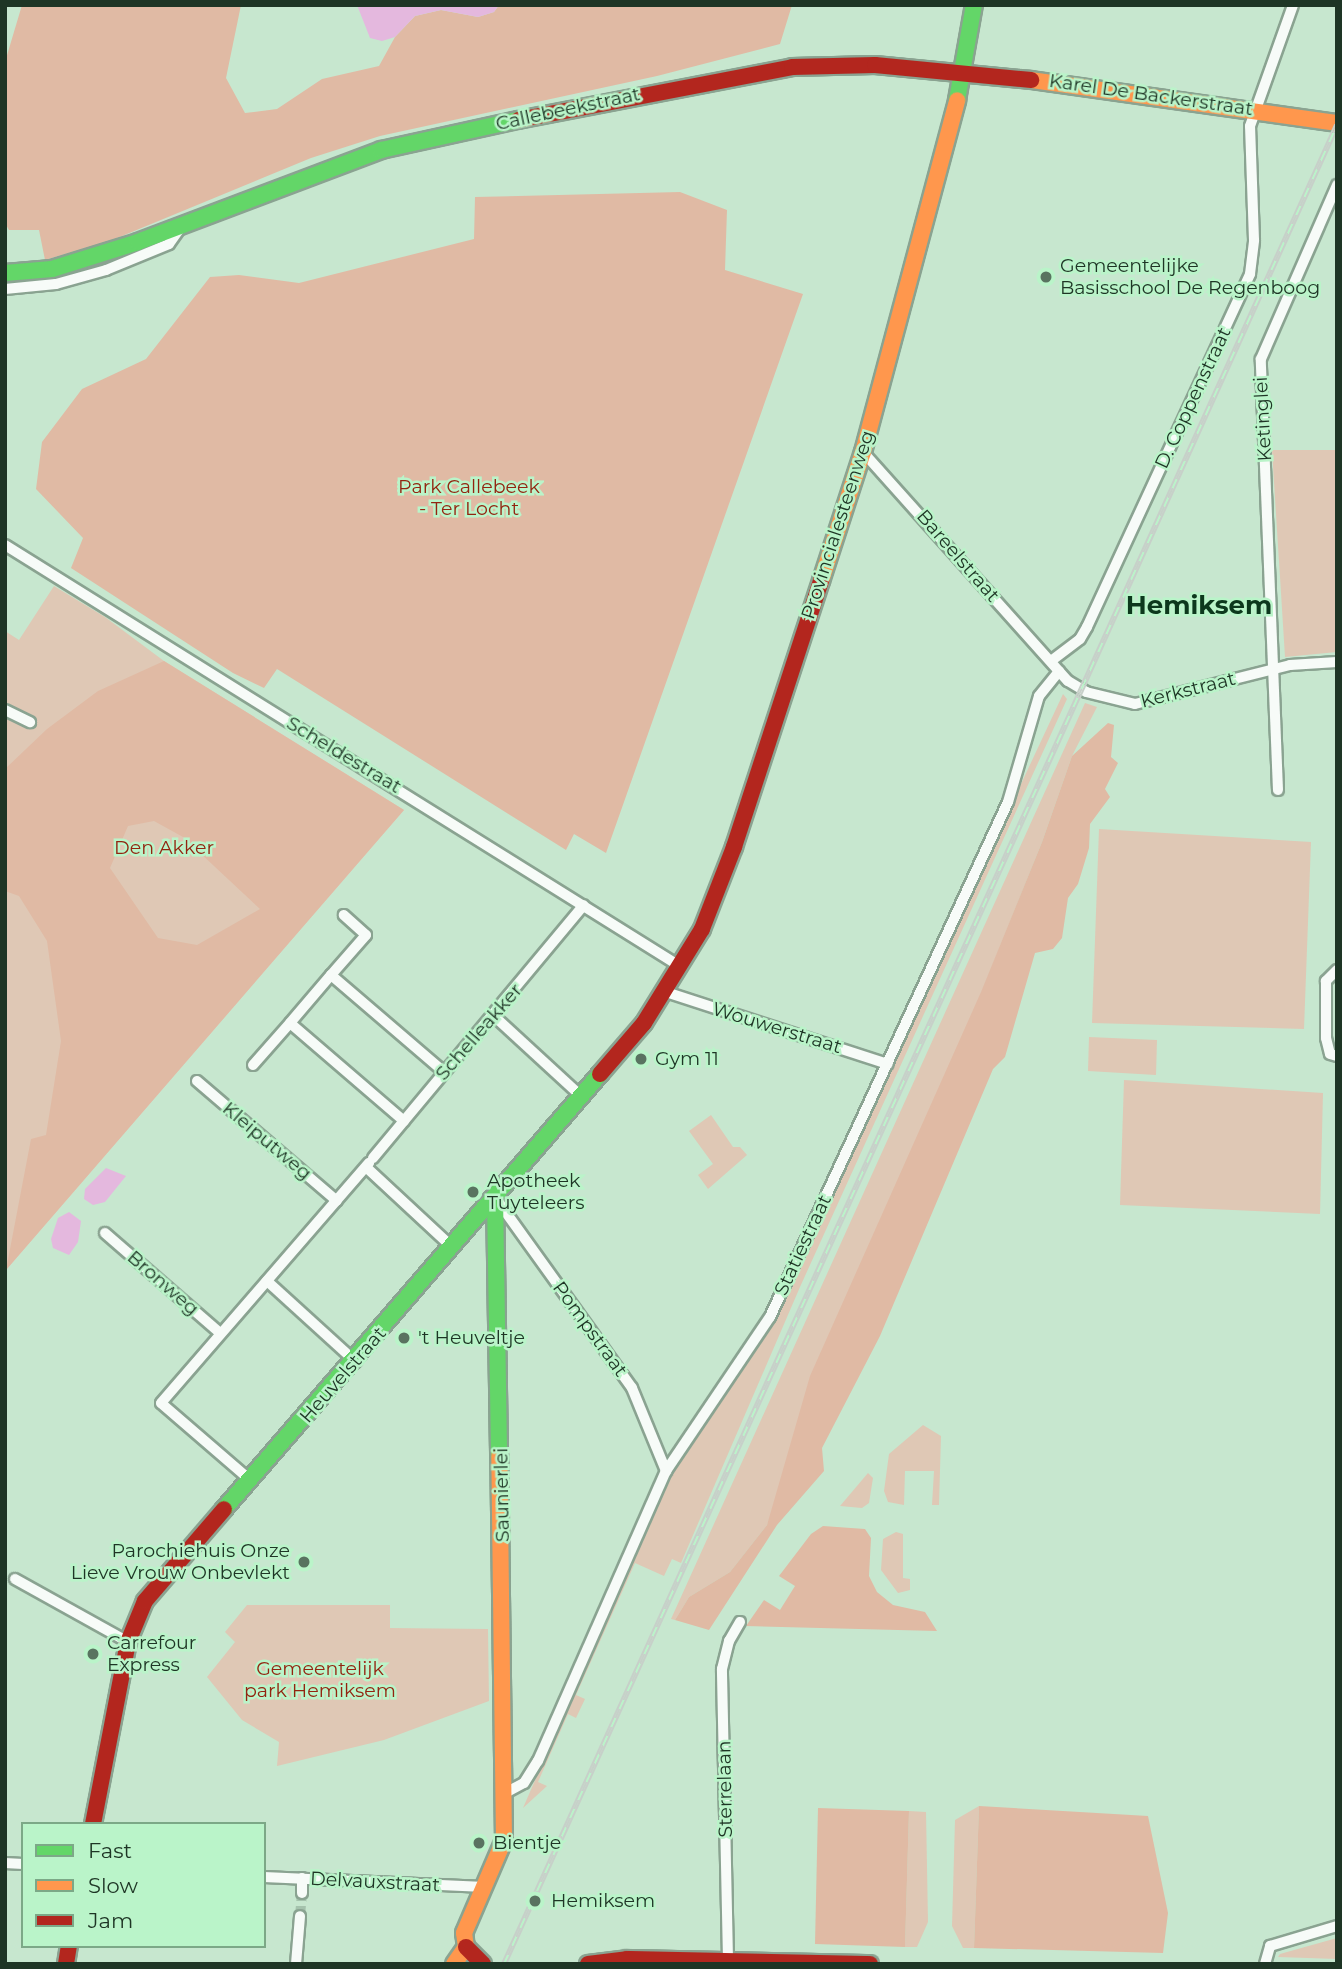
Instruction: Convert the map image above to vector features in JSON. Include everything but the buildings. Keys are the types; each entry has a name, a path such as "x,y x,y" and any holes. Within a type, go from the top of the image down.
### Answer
{"street":[{"name":"Provincialesteenweg","path":"681,967 721,886 863,452 953,130 974,5"},
{"path":"1252,108 1293,5"},
{"name":"Callebeekstraat","path":"5,272 52,269 381,150 640,94 824,64 964,72"},
{"name":"Karel De Backerstraat","path":"964,72 1252,108 1337,123"},
{"name":"D. Coppenstraat","path":"1051,662 1080,639 1087,627 1250,274 1254,240 1252,108"},
{"name":"Ketinglei","path":"1278,790 1276,668 1261,359 1337,185"},
{"name":"Callebeekstraat","path":"5,289 56,284 106,270 169,244 185,222"},
{"name":"Bareelstraat","path":"863,452 1051,662"},
{"name":"Scheldestraat","path":"5,545 681,967"},
{"name":"Kerkstraat","path":"1051,662 1086,692 1135,704 1276,668 1337,662"},
{"name":"Statiestraat","path":"505,1793 524,1783 538,1761 666,1471 770,1317 1008,802 1039,696 1059,671"},
{"path":"5,710 30,722"},
{"name":"Schelleakker","path":"248,1479 161,1403 370,1163 584,905"},
{"path":"253,1065 366,935 344,915"},
{"name":"Heuvelstraat","path":"93,1822 133,1623 163,1577 248,1479 356,1362 451,1246 582,1097 666,992 681,967"},
{"path":"1337,970 1326,981 1326,1047 1337,1056"},
{"path":"331,975 444,1072"},
{"name":"Wouwerstraat","path":"666,992 888,1064"},
{"path":"494,1016 582,1097"},
{"path":"289,1023 404,1121"},
{"name":"Kleiputweg","path":"197,1081 337,1201"},
{"path":"370,1163 451,1246"},
{"name":"Pompstraat","path":"495,1197 632,1388 666,1471"},
{"name":"Saunierlei","path":"466,1947 464,1934 504,1840 495,1197"},
{"name":"Bronweg","path":"105,1233 220,1333"},
{"path":"267,1281 356,1362"},
{"path":"15,1579 128,1642"},
{"name":"Sterrelaan","path":"728,1960 722,1669 729,1641 740,1622"},
{"name":"Delvauxstraat","path":"266,1877 485,1887"},
{"path":"302,1878 302,1893"},
{"path":"296,1964 300,1916"},
{"path":"1265,1964 1270,1946 1337,1926"},
{"path":"454,1964 466,1947 483,1964"},
{"path":"588,1964 728,1960 870,1964"}],"green space":[{"path":"22,5 241,5 226,78 245,113 277,109 322,79 379,66 395,37 415,16 441,10 478,17 494,12 499,5 792,5 780,44 657,76 380,136 311,158 110,241 45,260 39,230 9,230 5,223 5,62"},
{"name":"Park Callebeek - Ter Locht","path":"680,192 727,210 725,270 803,294 606,853 574,834 566,850 277,669 264,688 233,673 71,568 83,538 36,489 42,442 82,389 146,359 210,277 239,275 299,283 474,239 475,197"},
{"path":"1272,450 1337,450 1337,652 1285,657"},
{"name":"Den Akker","path":"54,586 105,617 164,661 404,810 6,1270 5,631 19,640"},
{"name":"Den Akker","path":"164,661 404,810 6,1270 31,1139 46,1135 61,1041 47,941 19,896 5,891 5,769 47,729 98,691","holes":["154,821 183,837 260,909 197,945 158,938 110,868 128,826"]},
{"path":"1063,694 1067,699 800,1287 681,1563 672,1559 664,1576 635,1563 576,1695 585,1699 576,1718 568,1714 538,1782 547,1786 523,1808 670,1475 770,1322"},
{"path":"1085,703 1097,707 1072,756 1042,842 767,1525 730,1572 689,1597 675,1620 671,1619"},
{"path":"1108,723 1114,725 1111,757 1118,763 1105,789 1110,797 1090,824 1089,848 1078,884 1068,898 1062,938 1053,949 1035,953 1005,1057 993,1069 880,1336 822,1448 824,1471 777,1525 709,1630 675,1620 689,1597 730,1572 767,1525 810,1376 981,992 1042,842 1072,756"},
{"path":"1099,829 1311,842 1304,1029 1092,1023"},
{"path":"1089,1037 1157,1040 1156,1075 1088,1071"},
{"path":"1124,1080 1323,1093 1320,1214 1120,1205"},
{"path":"711,1115 733,1147 740,1147 747,1155 708,1189 698,1175 713,1164 689,1131"},
{"path":"923,1425 941,1436 939,1505 932,1505 934,1471 905,1471 904,1505 888,1502 884,1491 889,1454"},
{"path":"868,1473 873,1478 869,1503 862,1508 840,1506"},
{"path":"823,1526 865,1529 871,1538 869,1576 877,1592 893,1605 925,1612 937,1631 746,1626 764,1600 780,1610 795,1586 779,1576 811,1534"},
{"path":"896,1532 903,1534 903,1578 910,1579 910,1590 898,1593 881,1570 883,1539"},
{"name":"Gemeentelijk park Hemiksem","path":"247,1605 390,1605 390,1628 488,1629 489,1701 384,1740 277,1766 279,1742 242,1720 207,1677 235,1642 225,1632"},
{"path":"979,1806 974,1948 963,1948 952,1926 955,1820"},
{"path":"979,1806 1148,1816 1168,1913 1163,1953 974,1948"},
{"path":"818,1808 909,1811 905,1947 815,1944"},
{"path":"909,1811 926,1812 928,1922 917,1947 905,1947"},
{"path":"1337,1938 1337,1959 1278,1957 1280,1954"}],"shaded area":[{"path":"357,5 499,5 494,12 478,17 441,10 415,16 395,37 382,41 370,38"},
{"path":"106,1168 126,1176 105,1202 93,1205 84,1199 85,1189"},
{"path":"69,1212 81,1221 78,1242 69,1255 53,1248 51,1239 58,1218"}],"tunnel":[{"path":"300,1916 302,1893"}],"railway":[{"path":"504,1964 1337,125"}],"traffic: fast":[{"path":"957,100 974,5"},
{"path":"5,273 52,269 138,242 381,150 518,120"},
{"path":"224,1509 600,1074"},
{"path":"495,1197 499,1456"}],"traffic: slow":[{"path":"1031,80 1337,123"},
{"path":"821,581 863,452 957,100"},
{"path":"454,1964 466,1947 464,1933 504,1840 499,1456"}],"traffic: jam":[{"path":"518,120 792,67 875,65 1031,80"},
{"path":"600,1074 644,1023 702,929 734,847 821,581"},
{"path":"93,1822 128,1642 145,1601 224,1509"},
{"path":"466,1947 483,1964"},
{"path":"66,1964 69,1948"},
{"path":"588,1964 627,1959 870,1964"}],"place":[{"name":"Gemeentelijke Basisschool De Regenboog","path":"1046,277"},
{"name":"Gym 11","path":"641,1059"},
{"name":"Apotheek Tuyteleers","path":"473,1192"},
{"name":"'t Heuveltje","path":"404,1338"},
{"name":"Parochiehuis Onze Lieve Vrouw Onbevlekt","path":"304,1562"},
{"name":"Carrefour Express","path":"93,1654"},
{"name":"Bientje","path":"479,1843"},
{"name":"Hemiksem","path":"535,1901"}],"district":[{"name":"Hemiksem","path":"1199,606"}]}
